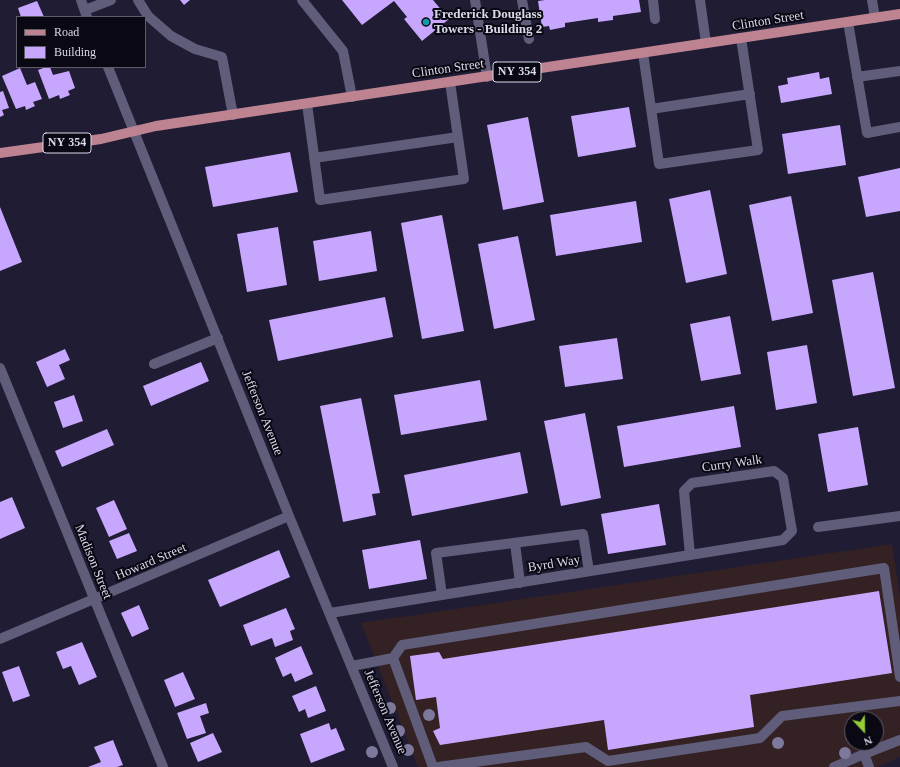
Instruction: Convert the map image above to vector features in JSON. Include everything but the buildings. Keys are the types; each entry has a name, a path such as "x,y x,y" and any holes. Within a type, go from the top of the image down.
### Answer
{"main road":[{"name":"Clinton Street","path":"0,153 101,138 233,114 900,14"}],"street":[{"path":"81,0 86,14 111,0"},
{"path":"138,0 148,16 171,36 195,49 222,57 233,114"},
{"path":"302,0 343,51 352,97"},
{"path":"475,0 487,76"},
{"path":"522,0 529,39"},
{"path":"653,0 655,19"},
{"path":"700,0 706,43"},
{"path":"872,0 875,18"},
{"path":"848,22 867,133 900,127"},
{"path":"643,53 659,164 758,150 741,38"},
{"name":"Jefferson Avenue","path":"108,68 289,516 393,767"},
{"path":"857,77 900,71"},
{"path":"307,104 320,200 464,179 450,82"},
{"path":"651,109 750,94"},
{"path":"314,158 458,137"},
{"path":"154,364 218,338"},
{"name":"Madison Street","path":"0,368 163,767"},
{"name":"Curry Walk","path":"690,555 684,491 692,483 774,471 783,478 792,531 783,540"},
{"name":"Howard Street","path":"0,639 95,600 289,516"},
{"path":"818,527 900,516"},
{"path":"442,595 436,553 583,534 589,571"},
{"name":"Byrd Way","path":"330,613 783,540"},
{"path":"515,543 520,583"},
{"path":"352,666 393,658 402,645 884,568 900,677"},
{"path":"393,658 433,767"},
{"path":"438,767 586,747 609,764 760,738 782,716 900,701"},
{"path":"834,767 900,740"},
{"path":"864,754 869,767"}],"shaded area":[{"path":"892,544 900,596 900,757 877,767 418,767 361,623"}],"place":[{"name":"Frederick Douglass Towers - Building 2","path":"426,22"}]}
